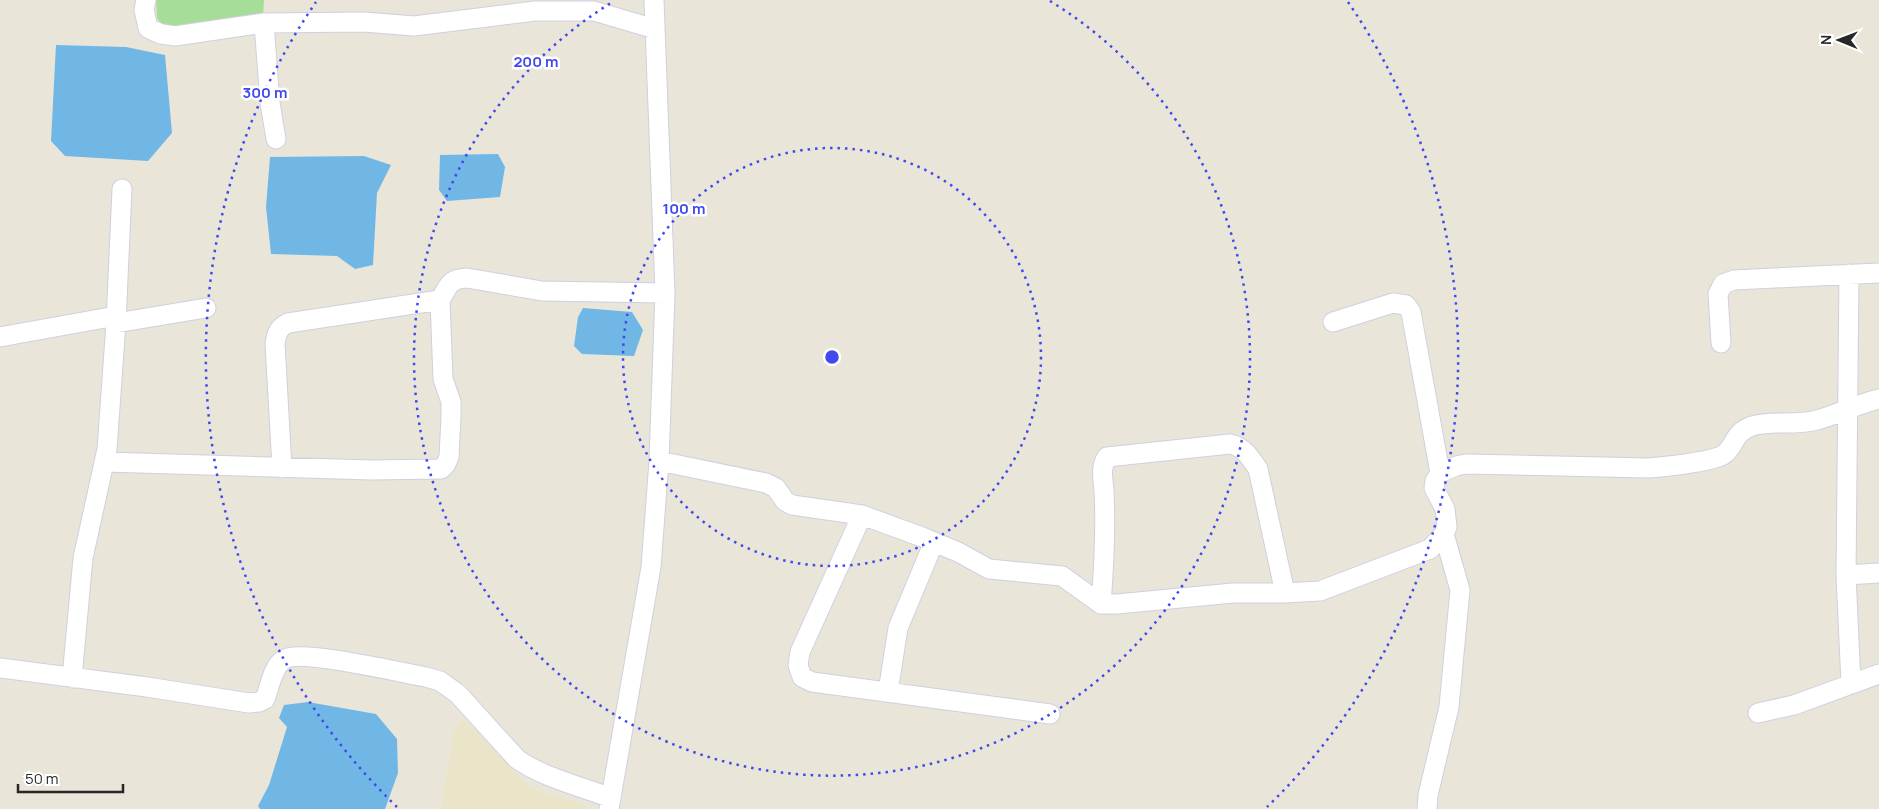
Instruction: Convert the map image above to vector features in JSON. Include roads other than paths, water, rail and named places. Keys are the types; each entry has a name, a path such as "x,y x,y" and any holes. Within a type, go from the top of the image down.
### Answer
{"street":[{"path":"146,0 144,10 148,28 161,34 175,36 264,23 364,22 414,26 489,8 535,11 594,11 655,29"},
{"path":"0,668 147,687 249,703 265,699 276,668 282,660 292,656 326,658 426,677 440,681 458,694 517,758 526,765 610,803 651,567 658,461 665,294 654,0"},
{"path":"264,23 270,103 276,139"},
{"path":"72,678 82,558 105,462 116,319 122,190"},
{"path":"1721,343 1718,294 1723,284 1734,280 1879,273"},
{"path":"1849,274 1846,575 1851,684"},
{"path":"105,462 282,468 441,469 449,457 451,402 444,379 440,300 449,282 458,278 467,278 542,291 665,294"},
{"path":"282,468 275,343 281,326 440,300"},
{"path":"1333,322 1393,304 1406,304 1411,312 1440,473"},
{"path":"0,337 116,319 206,308"},
{"path":"658,461 766,483 776,488 785,501 792,505 862,515 934,542 989,569 1062,576 1101,604 1117,604 1233,593 1320,591 1430,549 1444,534 1447,527 1445,509 1434,488 1435,481 1440,473 1456,466 1466,464 1662,467 1724,455 1736,436 1743,430 1754,426 1817,420 1879,399"},
{"path":"1101,604 1106,540 1102,475 1103,463 1107,457 1230,444 1239,446 1258,468 1285,593"},
{"path":"862,515 800,652 798,665 802,677 812,682 1050,714"},
{"path":"1427,809 1428,795 1449,707 1460,590 1444,534"},
{"path":"888,692 898,628 934,542"},
{"path":"1846,575 1879,573"},
{"path":"1758,713 1794,705 1879,674"}],"water":[{"path":"56,45 126,47 165,55 172,133 148,161 65,156 51,141"},
{"path":"498,154 505,167 500,197 447,201 439,190 440,155"},
{"path":"364,156 391,165 377,193 373,265 355,269 337,256 271,254 266,207 270,157"},
{"path":"583,308 632,312 643,330 634,356 582,354 574,346 578,317"},
{"path":"308,702 376,714 397,739 398,773 385,809 260,809 258,806 269,785 287,727 279,718 284,705"}]}
